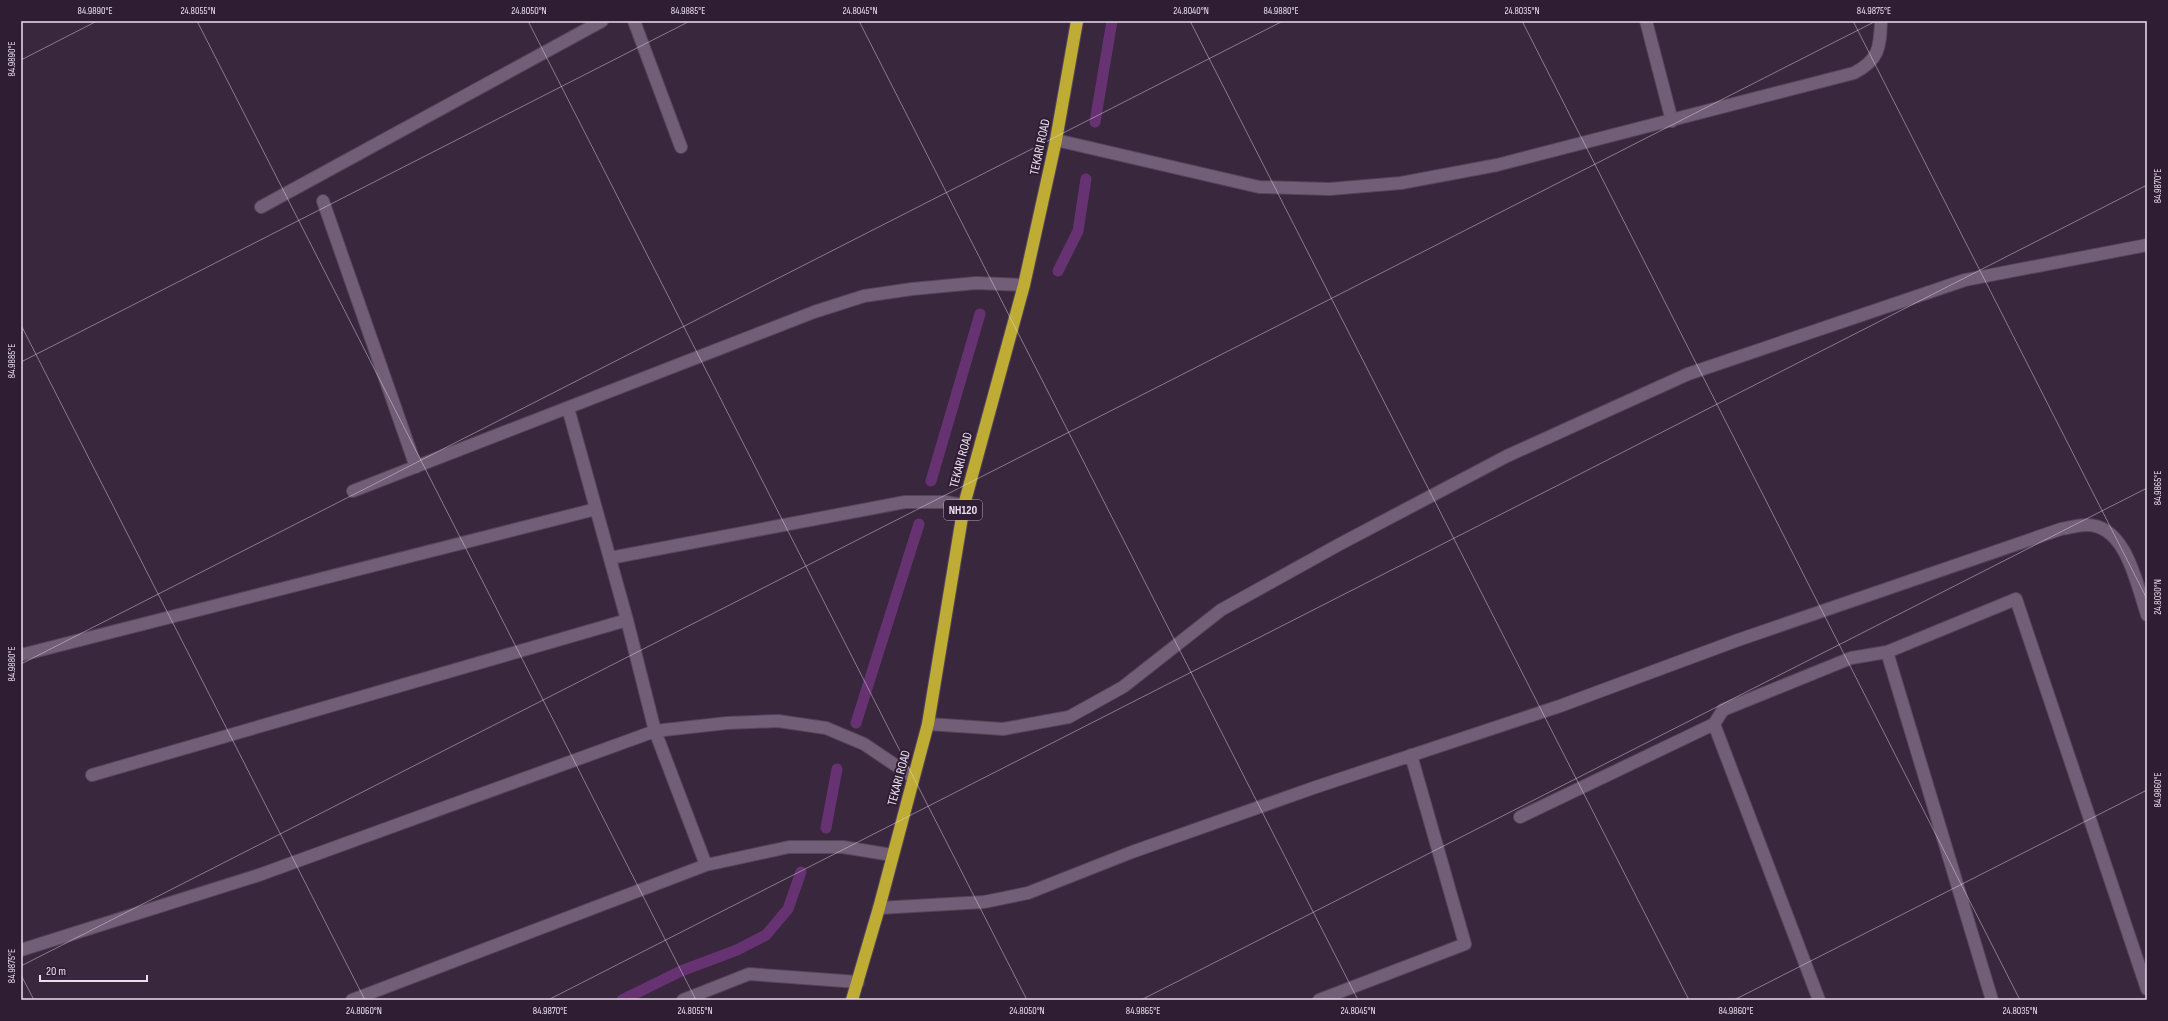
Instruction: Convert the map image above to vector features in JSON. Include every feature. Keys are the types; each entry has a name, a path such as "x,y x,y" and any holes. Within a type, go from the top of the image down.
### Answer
{"highway":[{"name":"TEKARI ROAD","path":"852,1000 879,908 928,724 964,505 1024,285 1056,140 1077,21"}],"street":[{"path":"261,207 602,21"},
{"path":"634,21 681,147"},
{"path":"1646,21 1672,121"},
{"path":"1056,140 1259,187 1330,189 1401,183 1497,165 1854,73 1868,66 1875,57 1880,43 1881,21"},
{"path":"323,201 416,467"},
{"path":"928,724 1003,728 1069,717 1123,687 1221,610 1507,456 1688,374 1965,280 2147,245"},
{"path":"353,492 814,312 864,296 976,283 1024,285"},
{"path":"568,408 627,620 655,731 706,865"},
{"path":"610,558 904,502 945,502 964,505"},
{"path":"21,655 596,509"},
{"path":"879,908 984,902 1028,893 1132,852 1411,755 1567,703 1738,640 2061,529 2086,525 2102,528 2117,539 2129,561 2147,615"},
{"path":"1520,817 1714,724 1723,710 1851,658 1887,652 2016,599 2147,989"},
{"path":"92,775 627,620"},
{"path":"1887,652 1992,1000"},
{"path":"21,950 260,875 655,731 727,723 778,721 826,728 864,744 913,777"},
{"path":"1714,724 1819,1000"},
{"path":"1319,1000 1465,944 1411,755"},
{"path":"352,1000 706,865 789,847 843,847 892,855"},
{"path":"683,1000 749,974 858,982"}],"waterway":[{"path":"1095,122 1112,21"},
{"path":"1058,271 1078,231 1086,179"},
{"path":"931,481 980,314"},
{"path":"856,723 919,524"},
{"path":"826,828 837,769"},
{"path":"622,1000 681,971 737,950 766,935 788,909 801,872"}]}
